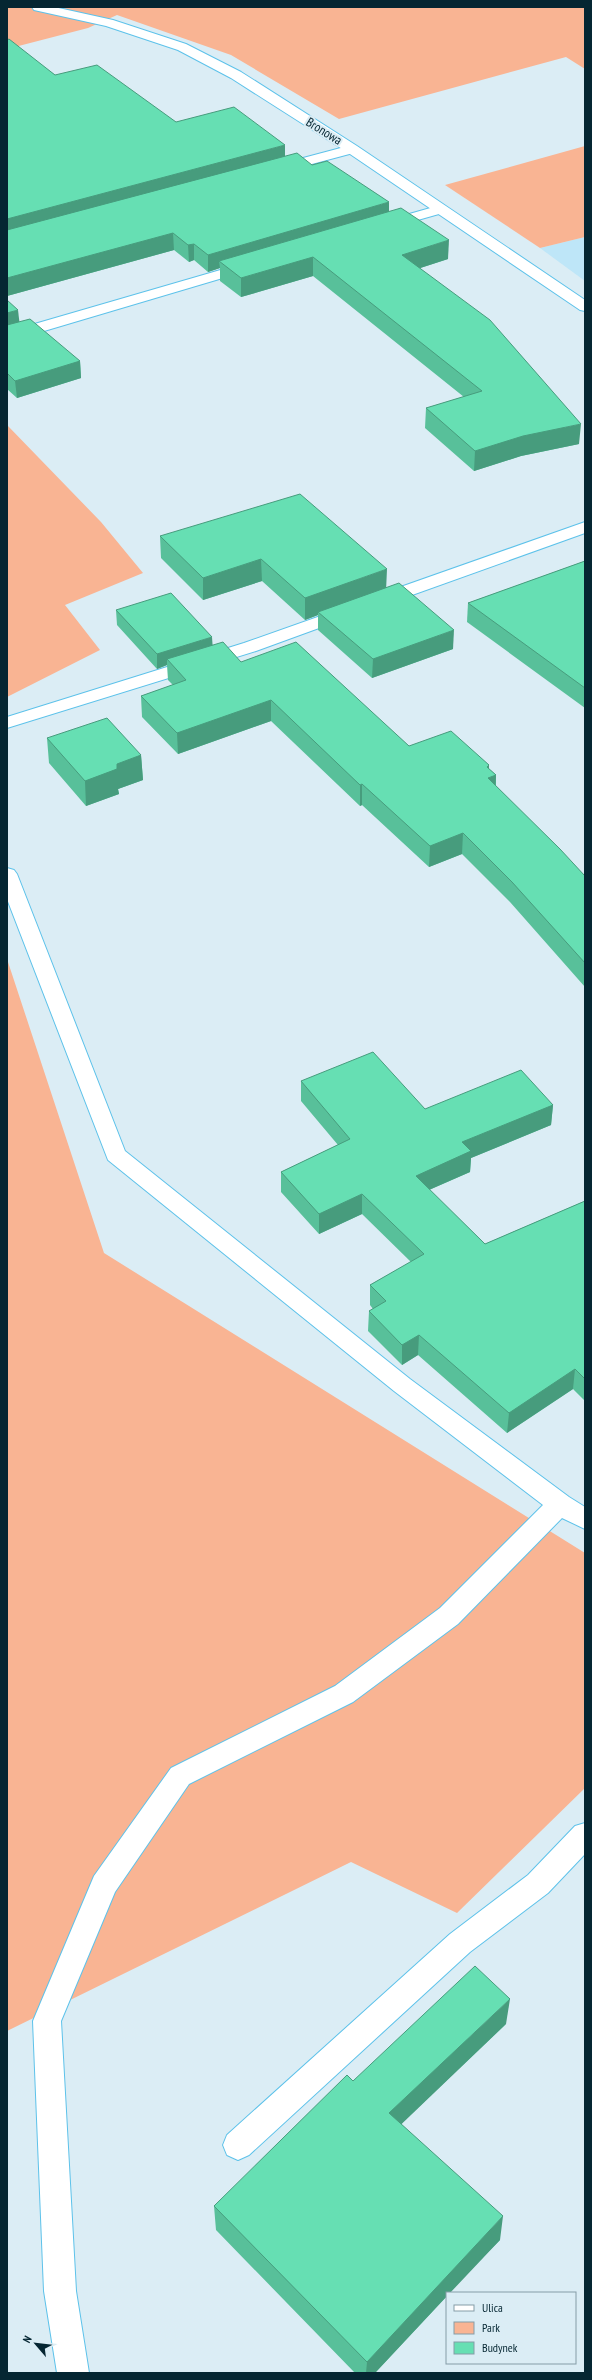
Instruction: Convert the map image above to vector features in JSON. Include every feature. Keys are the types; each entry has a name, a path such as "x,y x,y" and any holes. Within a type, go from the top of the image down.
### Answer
{"street":[{"name":"Bronowa","path":"38,7 109,23 182,47 236,75 441,208 585,307"},
{"path":"268,172 352,149"},
{"path":"372,229 441,208"},
{"path":"7,337 258,263"},
{"path":"7,723 250,647 585,527"},
{"path":"7,874 116,1155 402,1385 560,1504 585,1519"},
{"path":"74,2373 60,2291 47,2021 104,1885 180,1776 344,1694 449,1616 560,1504"},
{"path":"238,2145 460,1943 538,1884 585,1835"}],"shaded area":[{"path":"585,237 585,281 540,248"}],"green space":[{"path":"7,7 585,7 585,69 566,57 339,119 231,55 117,15 88,28 7,49"},
{"path":"585,146 585,237 540,248 445,185"},
{"path":"7,425 101,522 143,573 65,605 100,650 7,697"},
{"path":"7,959 104,1253 585,1553 585,1788 457,1913 351,1862 7,2031"}],"building":[{"path":"9,39 55,75 97,65 176,122 234,107 285,145 7,219 7,40"},
{"path":"297,153 312,165 327,161 389,202 208,255 194,244 188,245 173,233 7,278 7,230"},
{"path":"401,208 449,240 402,255 490,320 581,424 523,436 475,451 426,408 482,391 313,257 241,278 219,261"},
{"path":"7,300 18,310 7,313"},
{"path":"30,319 80,361 15,381 7,373 7,325"},
{"path":"300,494 387,569 305,598 261,559 203,578 160,536"},
{"path":"585,561 585,688 468,603"},
{"path":"399,583 454,630 373,659 318,612"},
{"path":"171,593 212,637 157,654 116,610"},
{"path":"223,642 241,662 296,642 409,746 451,731 489,765 487,767 496,775 488,778 560,849 585,876 585,963 512,882 463,833 430,846 362,784 360,785 271,700 177,733 141,696 186,680 167,659"},
{"path":"107,718 141,755 117,764 117,769 85,781 47,738"},
{"path":"373,1052 425,1109 521,1070 553,1105 462,1142 471,1151 416,1176 485,1244 585,1201 585,1379 575,1369 509,1413 419,1335 402,1345 369,1311 386,1301 370,1285 424,1254 362,1194 319,1214 281,1172 350,1139 301,1081"},
{"path":"475,1966 510,1999 389,2113 503,2216 367,2362 214,2206 347,2075 353,2081"}]}
